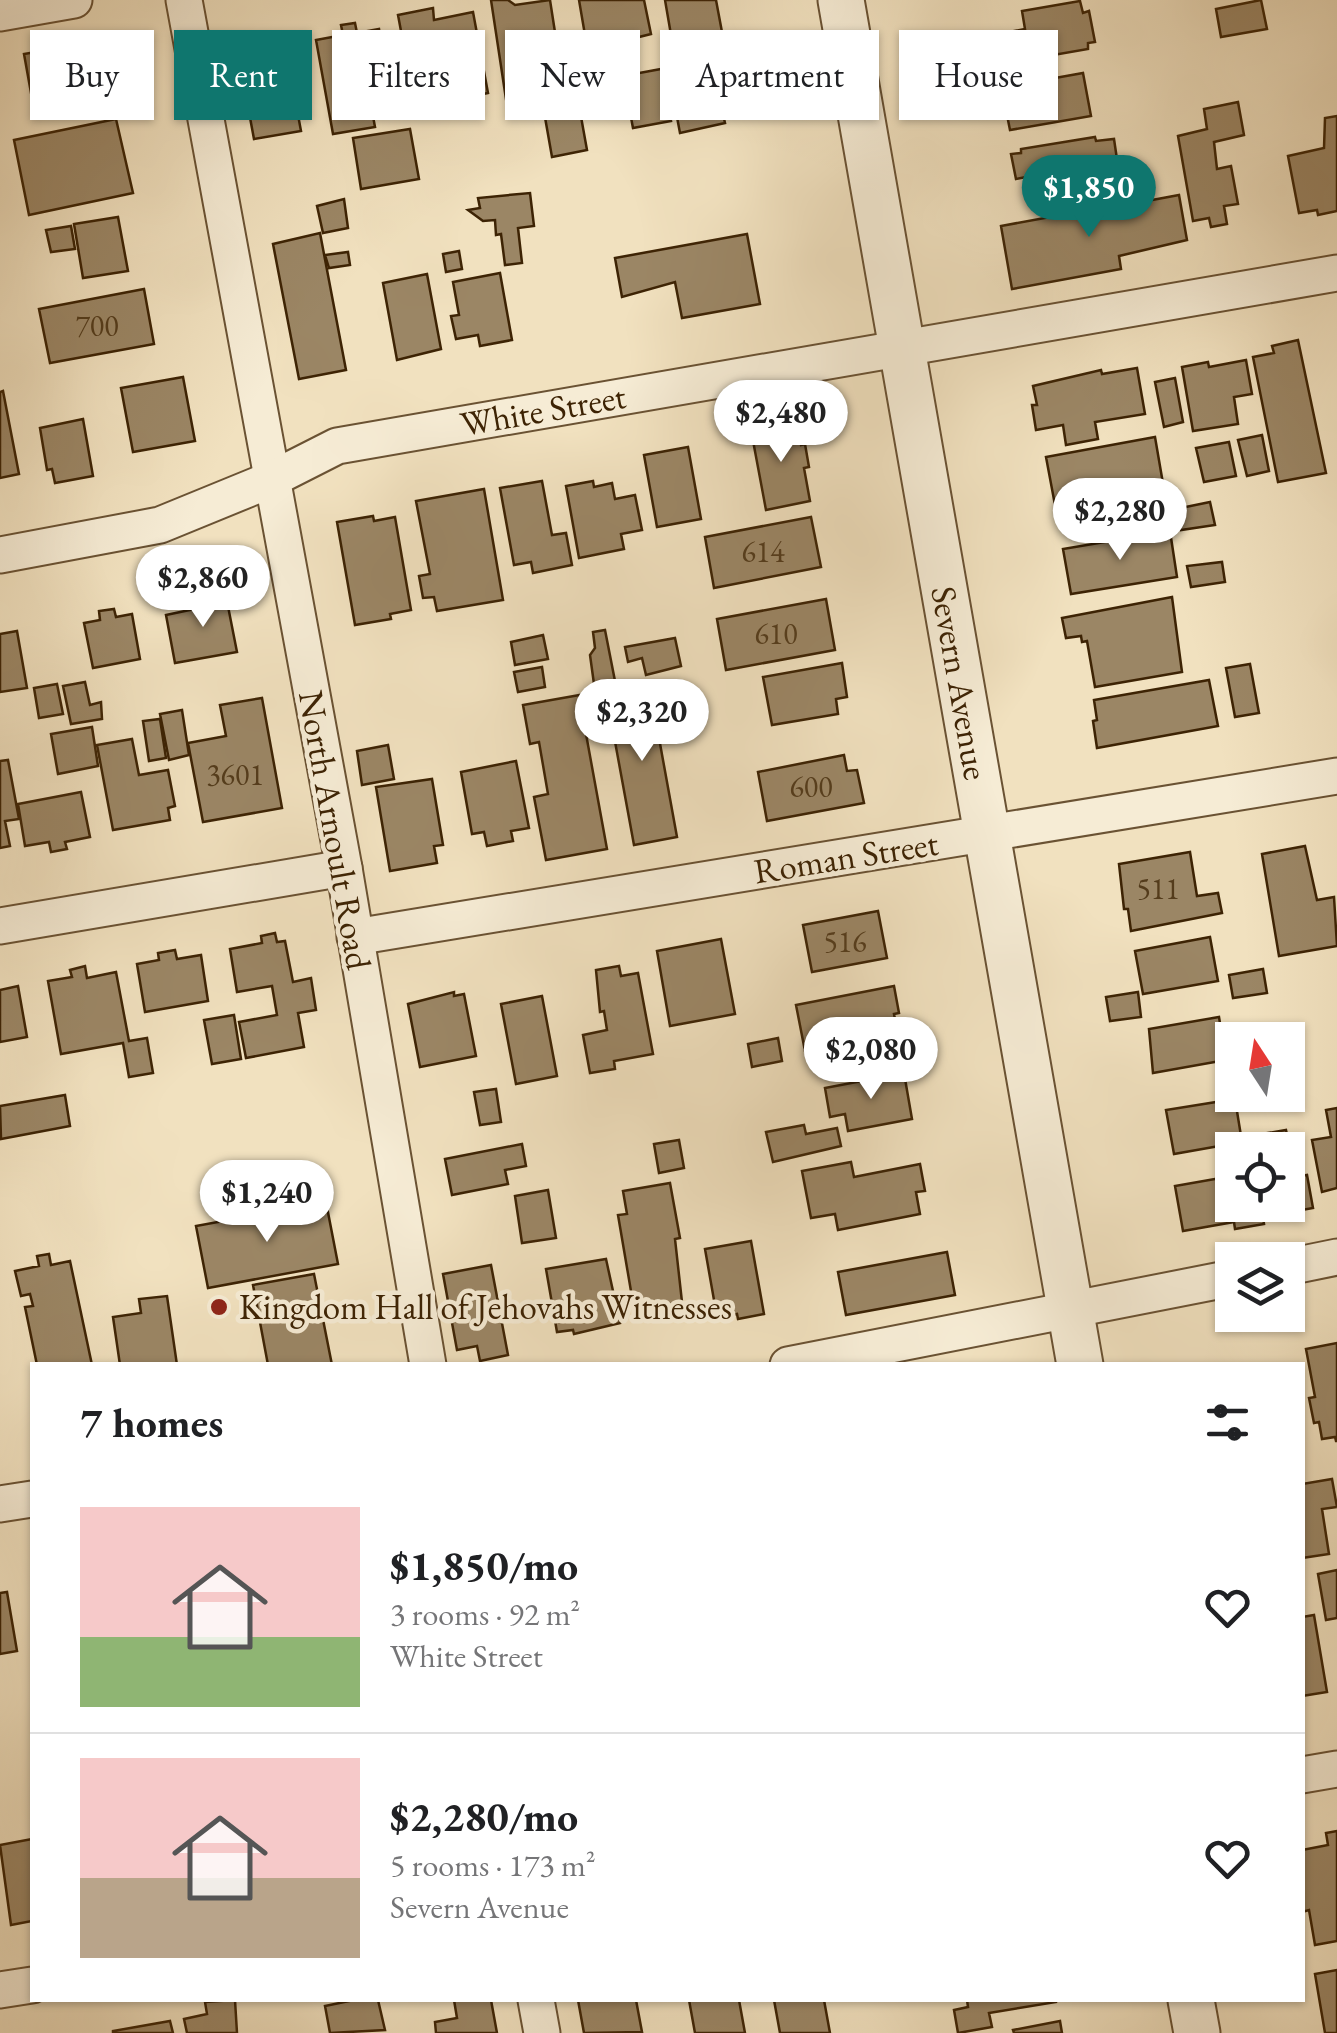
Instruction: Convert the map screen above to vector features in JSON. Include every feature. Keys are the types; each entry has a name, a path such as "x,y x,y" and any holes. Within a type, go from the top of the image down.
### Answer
{"street":[{"path":"0,13 74,0"},
{"name":"North Arnoult Road","path":"184,0 344,868 427,1362"},
{"name":"Severn Avenue","path":"841,0 1079,1362"},
{"name":"White Street","path":"0,555 160,524 270,480 337,446 1337,273"},
{"name":"Roman Street","path":"355,937 1337,776"},
{"path":"0,926 344,868"},
{"path":"1305,1264 1337,1257"},
{"path":"804,1362 1215,1282"},
{"path":"0,1504 30,1499"},
{"path":"1305,1774 1337,1769"},
{"path":"0,1990 30,1985"},
{"path":"536,2002 542,2033"},
{"path":"1191,2002 1197,2033"}],"building":[{"path":"491,0 508,0 515,5 550,0 555,30 505,30 505,92"},
{"path":"579,0 644,0 651,34 640,37 640,30 584,30"},
{"path":"665,0 716,0 722,30 670,30"},
{"path":"1261,0 1267,29 1221,37 1216,9"},
{"path":"1080,1 1083,13 1089,11 1095,42 1088,43 1088,49 1058,54 1058,30 1020,30 1025,29 1022,11"},
{"path":"433,8 434,20 473,12 476,30 401,30 398,15"},
{"path":"355,23 356,30 342,30 341,25"},
{"path":"332,37 332,120 374,120 375,127 333,134 316,40"},
{"path":"30,53 30,87 24,54"},
{"path":"660,69 660,120 671,121 633,128 631,120 640,120 640,73"},
{"path":"1083,73 1091,116 1010,130 1008,120 1058,120 1058,77"},
{"path":"1238,102 1244,135 1214,142 1217,169 1231,166 1238,204 1224,206 1227,224 1211,227 1209,218 1193,221 1178,136 1207,129 1204,109"},
{"path":"1337,116 1337,211 1299,213 1288,156 1324,148 1325,118"},
{"path":"116,120 133,193 29,215 14,140"},
{"path":"250,120 299,120 301,131 254,139"},
{"path":"545,120 582,120 587,150 552,157"},
{"path":"678,120 724,120 725,123 680,133"},
{"path":"410,129 419,179 361,189 353,138"},
{"path":"1095,137 1096,141 1114,139 1119,173 1098,176 1111,185 1029,197 1026,177 1016,179 1011,154"},
{"path":"530,193 534,226 518,228 522,263 505,265 495,220 483,221 468,210 480,208 478,198"},
{"path":"1179,195 1187,240 1119,256 1121,269 1012,289 1001,226 1132,202 1134,211 1138,210 1136,203"},
{"path":"344,199 348,228 323,233 317,206"},
{"path":"118,217 128,271 83,278 74,224"},
{"path":"71,226 75,249 51,252 46,230"},
{"path":"320,233 346,370 299,379 273,244"},
{"path":"747,234 760,304 682,318 675,282 622,297 615,258"},
{"path":"459,251 462,269 446,272 443,254"},
{"path":"348,252 350,265 329,268 325,255"},
{"path":"500,273 512,340 480,346 478,335 456,339 451,316 459,315 453,282"},
{"path":"427,274 441,349 397,360 383,283"},
{"path":"144,289 154,344 50,363 39,309"},
{"path":"1298,340 1326,473 1278,482 1253,357 1274,353 1272,346"},
{"path":"1246,360 1252,394 1234,397 1238,424 1193,431 1182,367"},
{"path":"1137,368 1145,414 1095,422 1098,439 1066,445 1063,425 1036,430 1033,386 1101,370 1102,374"},
{"path":"183,377 195,441 133,452 121,388"},
{"path":"1175,378 1183,422 1164,427 1155,382"},
{"path":"3,391 19,474 0,478 0,392"},
{"path":"83,419 93,476 55,483 52,469 47,470 40,428"},
{"path":"796,421 801,445 805,444 809,467 804,468 810,501 766,510 751,430"},
{"path":"1262,435 1269,471 1247,476 1238,440"},
{"path":"1155,437 1166,501 1058,521 1046,457"},
{"path":"1229,442 1236,476 1204,482 1196,448"},
{"path":"688,447 701,519 657,527 644,455"},
{"path":"542,481 552,535 566,533 572,565 533,573 531,562 514,565 500,488"},
{"path":"593,481 594,487 612,483 615,499 635,495 642,530 621,534 624,549 579,558 566,486"},
{"path":"484,489 503,600 437,611 434,597 423,598 419,576 430,574 416,501"},
{"path":"1210,502 1215,525 1181,530 1176,509"},
{"path":"373,516 374,521 395,517 411,610 390,614 391,619 355,625 337,522"},
{"path":"811,517 821,567 714,588 705,537"},
{"path":"1170,531 1177,577 1071,594 1063,549"},
{"path":"1222,562 1225,582 1191,587 1187,566"},
{"path":"225,591 237,652 175,663 166,615 204,607 202,596"},
{"path":"1172,597 1182,672 1095,687 1087,641 1082,642 1081,636 1066,638 1062,618"},
{"path":"826,599 835,650 726,670 717,619"},
{"path":"114,609 116,617 132,614 140,659 93,668 84,623 100,620 99,611"},
{"path":"605,630 615,681 594,684 590,655 595,648 593,632"},
{"path":"17,631 27,688 0,692 0,634"},
{"path":"543,635 548,659 515,665 511,642"},
{"path":"675,638 681,666 646,675 642,658 628,662 625,647"},
{"path":"842,663 847,697 836,699 838,714 772,725 763,677"},
{"path":"1250,664 1259,713 1235,717 1226,668"},
{"path":"542,667 545,687 518,692 514,672"},
{"path":"1209,680 1218,726 1097,748 1094,700"},
{"path":"85,682 90,705 101,702 102,719 71,724 63,686"},
{"path":"649,683 677,837 634,845 607,698 614,696 612,689"},
{"path":"57,684 63,714 39,718 34,688"},
{"path":"591,693 598,731 586,734 607,849 546,860 534,797 548,794 539,742 530,744 523,705"},
{"path":"262,698 282,808 203,822 188,743 226,736 220,705"},
{"path":"182,710 189,755 169,760 160,714"},
{"path":"160,719 166,758 149,761 143,721"},
{"path":"92,727 98,766 58,774 51,734"},
{"path":"132,739 139,775 168,770 175,806 168,808 170,820 113,830 97,745"},
{"path":"388,745 394,779 362,785 357,751"},
{"path":"844,755 847,771 857,770 864,803 767,821 758,772"},
{"path":"8,760 19,819 5,821 10,846 0,848 0,761"},
{"path":"516,761 529,828 511,831 513,841 487,846 484,832 472,834 461,772"},
{"path":"432,779 443,845 434,846 437,863 390,871 376,787"},
{"path":"81,792 90,837 65,842 67,849 51,852 49,842 25,846 18,804"},
{"path":"1305,846 1317,900 1334,897 1337,946 1279,956 1262,854"},
{"path":"1190,852 1197,896 1218,893 1222,913 1131,931 1128,909 1124,909 1119,864"},
{"path":"878,911 887,958 812,972 803,925"},
{"path":"275,933 277,942 285,941 293,982 311,978 316,1010 298,1013 304,1047 246,1058 239,1022 277,1015 272,986 237,992 230,949 262,943 261,936"},
{"path":"1210,937 1218,981 1143,994 1135,951"},
{"path":"721,939 735,1014 670,1026 657,951"},
{"path":"175,950 177,959 201,955 208,1001 145,1012 137,964 159,960 158,953"},
{"path":"85,966 87,978 116,972 129,1041 147,1038 153,1073 129,1077 123,1043 61,1054 48,981 72,977 70,970"},
{"path":"619,966 621,976 638,973 653,1054 614,1061 615,1069 590,1073 583,1035 607,1030 604,1011 600,1012 596,970"},
{"path":"1263,969 1267,993 1233,998 1229,975"},
{"path":"18,986 27,1037 0,1042 0,990"},
{"path":"894,986 898,1034 805,1051 796,1005"},
{"path":"454,992 454,996 464,994 476,1056 420,1067 408,1004"},
{"path":"1138,992 1141,1017 1110,1021 1106,997"},
{"path":"542,996 557,1076 516,1084 501,1004"},
{"path":"234,1015 241,1059 212,1064 204,1020"},
{"path":"1219,1017 1220,1022 1215,1022 1215,1062 1153,1073 1149,1029"},
{"path":"778,1038 782,1061 752,1067 748,1044"},
{"path":"904,1073 912,1119 848,1131 845,1114 830,1117 825,1088"},
{"path":"496,1089 501,1122 480,1125 474,1092"},
{"path":"65,1095 70,1126 1,1139 0,1106"},
{"path":"1215,1102 1215,1112 1237,1112 1240,1132 1215,1132 1215,1147 1174,1154 1166,1110"},
{"path":"1337,1108 1337,1188 1322,1192 1312,1140 1331,1137 1326,1110"},
{"path":"804,1125 806,1134 837,1128 841,1146 773,1162 766,1132"},
{"path":"679,1140 684,1168 659,1173 654,1144"},
{"path":"522,1144 526,1166 505,1170 508,1184 452,1195 445,1159"},
{"path":"851,1162 854,1177 920,1164 925,1191 916,1192 920,1214 838,1230 835,1214 811,1218 802,1171"},
{"path":"1305,1175 1313,1208 1305,1209"},
{"path":"1215,1179 1215,1222 1234,1222 1183,1231 1175,1186"},
{"path":"670,1183 680,1238 675,1239 682,1302 641,1309 639,1296 632,1297 618,1215 627,1214 623,1191"},
{"path":"548,1190 556,1238 522,1243 515,1196"},
{"path":"326,1202 338,1264 208,1288 196,1226"},
{"path":"1234,1222 1264,1222 1264,1224 1235,1229"},
{"path":"751,1241 764,1314 738,1319 737,1314 717,1317 705,1249"},
{"path":"947,1252 955,1295 846,1315 838,1272"},
{"path":"49,1254 51,1265 70,1261 91,1362 36,1362 25,1307 33,1306 30,1294 21,1296 15,1271 39,1266 37,1256"},
{"path":"606,1259 620,1323 574,1334 573,1330 557,1332 546,1269"},
{"path":"491,1265 508,1355 480,1361 477,1346 457,1350 443,1274"},
{"path":"314,1274 331,1362 267,1362 253,1285"},
{"path":"167,1296 177,1362 120,1362 113,1317 141,1313 139,1299"},
{"path":"1337,1343 1336,1441 1335,1437 1322,1439 1319,1422 1314,1423 1309,1398 1315,1397 1306,1349"},
{"path":"1332,1479 1337,1507 1322,1509 1329,1554 1305,1558 1305,1484"},
{"path":"1337,1570 1337,1618 1326,1620 1318,1574"},
{"path":"7,1592 17,1651 0,1654 0,1593"},
{"path":"1314,1615 1327,1692 1305,1696 1305,1616"},
{"path":"1337,1831 1337,1941 1315,1945 1309,1910 1305,1911 1305,1849 1328,1845 1326,1833"},
{"path":"30,1839 30,1921 11,1925 0,1845"},
{"path":"1337,1970 1337,2033 1325,2033 1315,1974"},
{"path":"205,2002 235,2002 237,2033 187,2033 184,2019 207,2014"},
{"path":"378,2002 385,2030 330,2033 325,2006"},
{"path":"454,2002 491,2002 497,2033 436,2033 435,2022 457,2018"},
{"path":"578,2002 636,2002 642,2032 584,2033"},
{"path":"689,2002 739,2002 745,2033 695,2033"},
{"path":"774,2002 824,2002 830,2033 780,2033"},
{"path":"967,2002 1056,2002 989,2013 992,2027 958,2033 954,2010 968,2007"},
{"path":"170,2021 173,2033 113,2033 113,2031"},
{"path":"1060,2021 1062,2033 1013,2030"}],"place":[{"name":"Kingdom Hall of Jehovahs Witnesses","path":"219,1307"}]}
